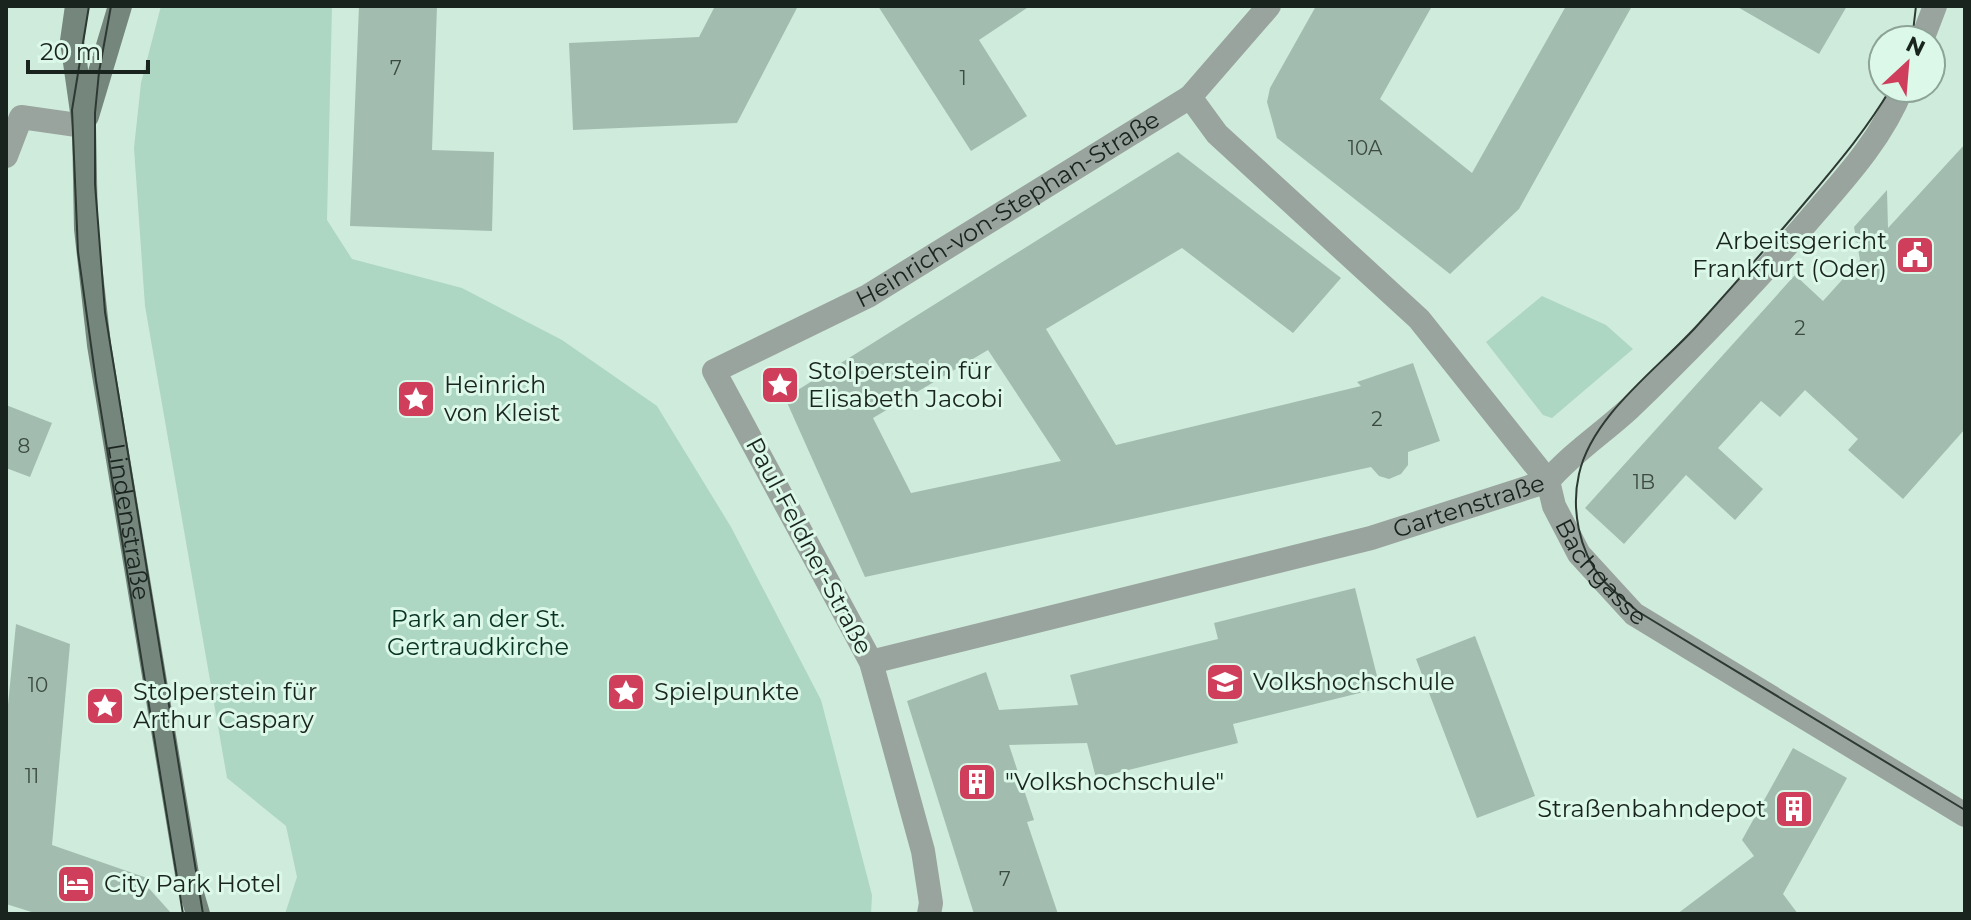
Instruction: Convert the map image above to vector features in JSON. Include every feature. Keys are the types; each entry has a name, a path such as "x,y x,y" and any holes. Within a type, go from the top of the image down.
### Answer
{"street":[{"name":"Lindenstraße","path":"77,6 72,41 84,126 86,229 99,345 195,910"},
{"name":"Lindenstraße","path":"84,126 120,6"},
{"name":"Heinrich-von-Stephan-Straße","path":"714,371 868,296 1190,97 1269,6"},
{"name":"Bachgasse","path":"1190,97 1217,134 1419,319 1548,481 1554,506 1579,554 1634,614 1965,815"},
{"name":"Gartenstraße","path":"871,662 1371,538 1548,481 1567,459 1629,409 1767,268 1863,157 1896,104"},
{"path":"6,156 21,117 84,126"},
{"name":"Paul-Feldner-Straße","path":"714,371 871,662 923,851 931,903 929,914"}],"green space":[{"name":"Park an der St. Gertraudkirche","path":"161,6 332,6 327,220 352,259 462,288 562,340 657,406 731,527 821,700 872,895 871,914 285,914 297,877 286,826 227,778 145,306 134,148 141,83"},
{"path":"1542,296 1606,325 1633,349 1552,418 1543,415 1486,342"}],"building":[{"path":"359,6 437,6 432,150 494,152 492,231 350,226"},
{"path":"715,6 798,6 737,123 573,130 569,43 699,37"},
{"path":"878,6 1030,6 979,40 1027,116 971,151"},
{"path":"1316,6 1432,6 1380,99 1472,173 1566,6 1632,6 1519,209 1450,274 1277,138 1267,102 1270,88"},
{"path":"1736,6 1847,6 1819,54"},
{"path":"1965,144 1965,429 1903,499 1848,450 1858,439 1805,390 1780,417 1761,401 1718,448 1763,489 1735,520 1686,475 1624,544 1585,508 1795,275 1823,301 1860,260 1854,227 1887,190 1888,228"},
{"path":"1178,152 1341,278 1293,333 1182,248 1046,329 1116,445 1361,386 1357,382 1413,363 1440,441 1408,452 1408,465 1401,474 1389,479 1379,476 1371,467 865,577 785,398","holes":["988,350 1061,461 911,493 873,418"]},
{"path":"6,405 52,423 30,477 6,468"},
{"path":"1355,588 1380,688 1233,724 1238,743 1096,778 1087,743 1009,745 1034,820 1027,822 1058,914 974,914 907,701 986,672 999,710 1078,705 1070,675 1218,639 1214,623"},
{"path":"16,624 70,644 52,845 147,878 145,884 172,914 38,914 6,904 6,725"},
{"path":"1475,636 1535,796 1477,818 1416,659"},
{"name":"Straßenbahndepot","path":"1793,748 1847,778 1783,894 1798,914 1677,914 1754,856 1742,840"}],"tram line":[{"path":"89,6 72,110 78,252 96,381 183,914"},
{"path":"111,6 95,113 95,184 105,312 203,914"},
{"path":"1914,24 1916,6"},
{"path":"1881,104 1852,146 1780,232 1695,328 1611,413 1586,453 1577,487 1577,515 1582,542 1593,567 1637,611 1965,810"}],"place":[{"name":"Arbeitsgericht Frankfurt (Oder)","path":"1915,255"},
{"name":"Stolperstein für Elisabeth Jacobi","path":"780,385"},
{"name":"Heinrich von Kleist","path":"416,399"},
{"name":"Volkshochschule","path":"1225,682"},
{"name":"Spielpunkte","path":"626,692"},
{"name":"Stolperstein für Arthur Caspary","path":"105,706"},
{"name":"\"Volkshochschule\"","path":"977,782"},
{"name":"Straßenbahndepot","path":"1794,809"},
{"name":"City Park Hotel","path":"76,884"}]}
